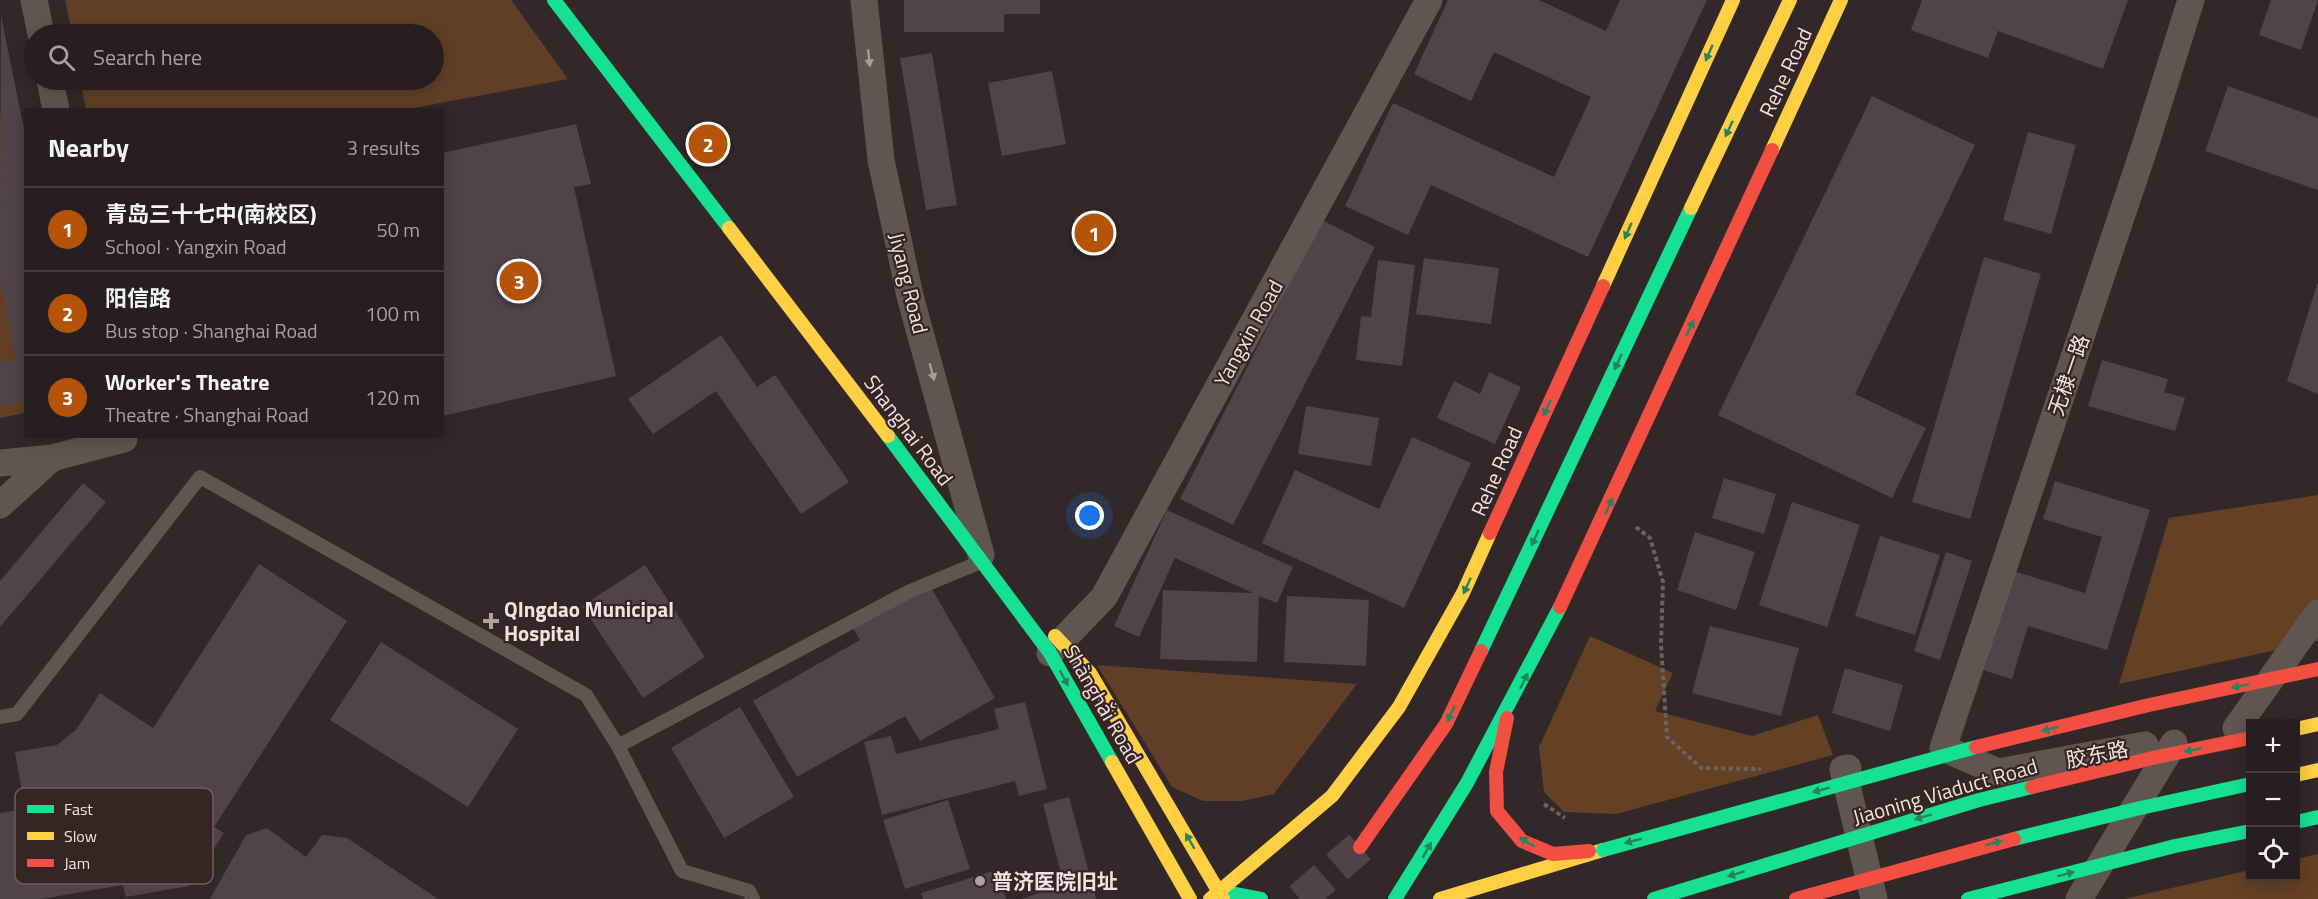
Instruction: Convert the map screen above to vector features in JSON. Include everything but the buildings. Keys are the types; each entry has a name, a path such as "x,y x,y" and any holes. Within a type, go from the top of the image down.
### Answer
{"main road":[{"name":"Shanghai Road","path":"554,0 983,561"},
{"name":"Rehe Road","path":"1218,896 1332,796 1399,707 1463,594 1733,0"},
{"path":"1360,847 1446,724 1790,0"},
{"name":"Rehe Road","path":"1395,899 1421,862 1509,712 1610,505 1841,0"},
{"name":"Shànghǎi Road","path":"983,561 1055,647 1190,899"},
{"path":"1055,647 1090,673 1218,896 1261,899"},
{"path":"1440,899 1603,850 1972,748 2149,705 2318,669"},
{"path":"1509,712 1496,772 1497,811 1522,841 1553,854 1603,850"},
{"path":"2300,729 2318,724"},
{"name":"Jiaoning Viaduct Road","path":"1654,899 1979,800 2157,757 2246,731"},
{"path":"2300,774 2318,770"},
{"path":"1796,899 1989,844 2162,802 2246,785"},
{"path":"2300,821 2318,817"},
{"path":"1968,899 2175,846 2246,832"}],"street":[{"path":"34,0 39,24"},
{"name":"Jiyang Road","path":"864,0 881,160 910,296 983,561"},
{"name":"Yangxin Road","path":"1055,647 1104,597 1429,0"},
{"name":"无棣一路","path":"1943,748 2146,143 2191,0"},
{"path":"52,90 56,108"},
{"path":"0,463 52,458 124,438"},
{"path":"0,505 52,458"},
{"path":"2253,719 2318,613"},
{"name":"胶东路","path":"1943,748 1998,772 2176,739 2246,731"},
{"path":"2300,731 2318,734"},
{"path":"2079,899 2176,739"},
{"path":"1874,899 1843,769 1943,748"}],"lane":[{"path":"0,717 17,714 200,477 586,695 618,746 682,871 749,891 753,899"},
{"path":"618,746 908,592 983,561"}],"path":[{"path":"1610,505 1650,538 1663,582 1661,645 1667,737 1701,768 1772,769"}],"shaded area":[{"path":"65,0 511,0 568,79 413,108 86,108 82,90 444,90 444,24 70,24"},
{"path":"0,111 24,234 24,413 0,418"},
{"path":"2318,495 2318,641 2119,684 2169,518"},
{"path":"1590,636 1673,673 1655,711 1752,736 1818,715 1833,755 1616,814 1564,812 1544,792 1539,747"},
{"path":"1097,665 1357,684 1274,794 1242,801 1203,801 1172,787"},
{"path":"2318,854 2318,899 2124,899 2246,871 2246,881 2300,881 2300,858"}],"tunnel":[{"path":"1300,899 1360,847"}],"traffic: fast":[{"path":"554,0 729,228"},
{"path":"1481,651 1691,208"},
{"path":"888,436 1050,653 1112,762"},
{"path":"1395,899 1467,783 1560,607"},
{"path":"1603,850 1976,747"},
{"path":"2014,839 2246,785"},
{"path":"1654,899 1979,800 2032,787"},
{"path":"2300,821 2318,817"},
{"path":"1968,899 2175,846 2246,832"},
{"path":"1219,891 1261,899"}],"traffic: slow":[{"path":"1603,286 1733,0"},
{"path":"1691,208 1790,0"},
{"path":"1772,150 1841,0"},
{"path":"729,228 888,436"},
{"path":"1210,899 1332,796 1399,707 1463,593 1490,533"},
{"path":"1055,636 1090,673 1223,899"},
{"path":"2300,728 2318,724"},
{"path":"1112,762 1190,899"},
{"path":"2300,774 2318,770"},
{"path":"1440,899 1603,850"}],"traffic: jam":[{"path":"1560,607 1772,150"},
{"path":"1490,533 1603,286"},
{"path":"1360,847 1446,724 1481,651"},
{"path":"1976,747 2149,705 2318,669"},
{"path":"1507,718 1496,772 1497,811 1522,841 1553,854 1589,851"},
{"path":"2032,787 2157,757 2246,739"},
{"path":"1796,899 2014,839"}],"place":[{"name":"阳信路","path":"708,144"},
{"name":"青岛三十七中(南校区)","path":"1094,233"},
{"name":"Worker's Theatre","path":"519,281"},
{"name":"QIngdao Municipal Hospital","path":"491,621"},
{"name":"普济医院旧址","path":"980,881"}]}
